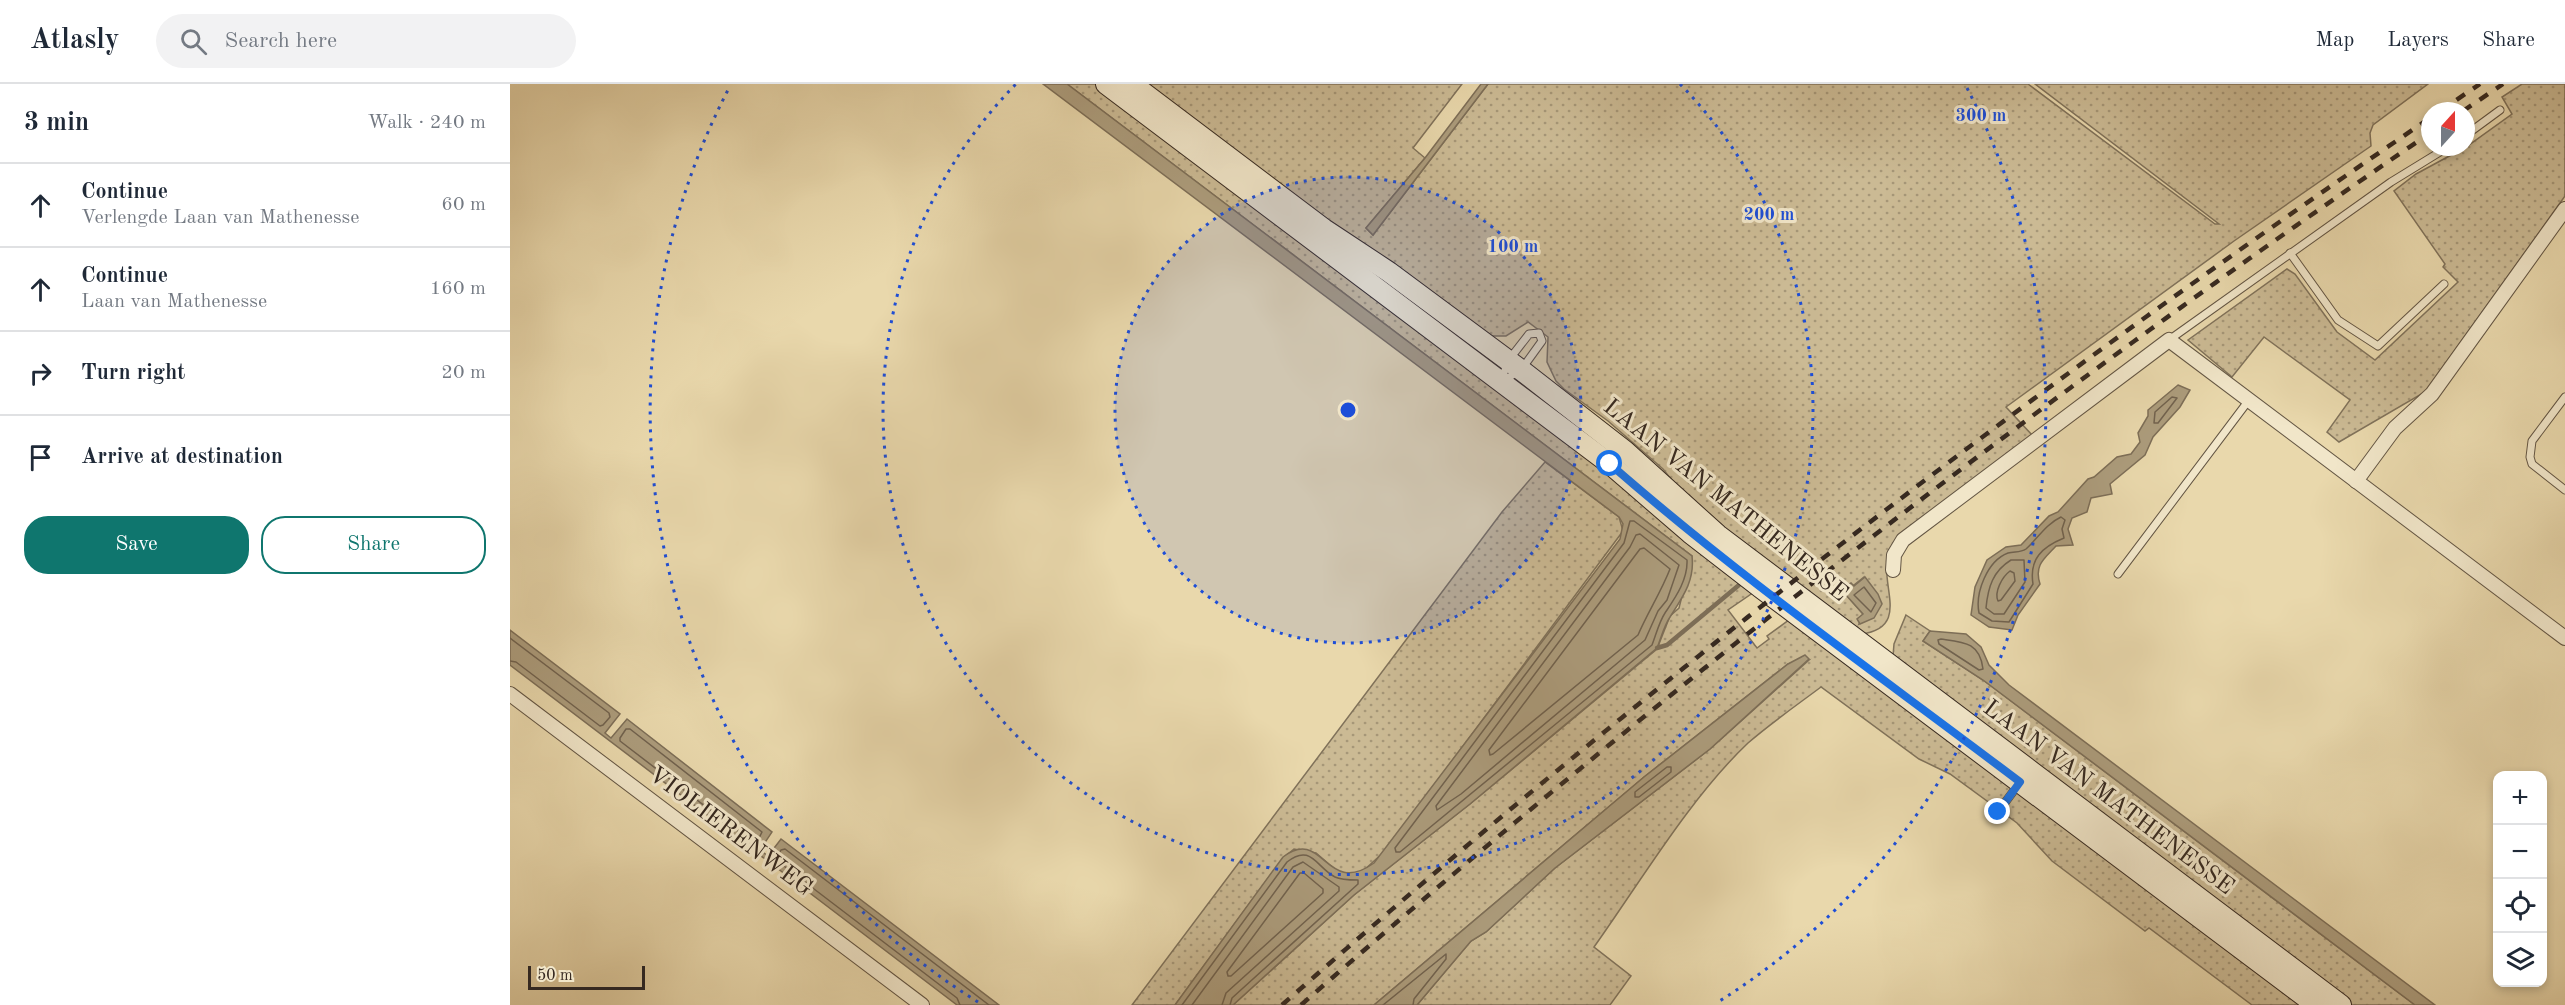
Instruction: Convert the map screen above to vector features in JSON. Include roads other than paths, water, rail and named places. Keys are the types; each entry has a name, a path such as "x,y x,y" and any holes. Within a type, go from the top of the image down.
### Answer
{"street":[{"name":"LAAN VAN MATHENESSE","path":"1106,84 1610,464 1720,556 2341,1005"},
{"name":"LAAN VAN MATHENESSE","path":"1132,84 1324,229 1389,272 1625,451 1718,535 2316,1005"},
{"path":"2356,481 2395,428 2432,394 2565,209"},
{"path":"1893,570 1894,555 1903,540 2169,340 2565,638"},
{"name":"VIOLIERENWEG","path":"510,694 922,1005"}],"lane":[{"path":"2475,128 2500,110"},
{"path":"2169,340 2391,182 2433,156"},
{"path":"2290,253 2338,320 2378,346 2444,284"},
{"path":"1529,333 1539,333 1542,341 1501,382 1515,366 1529,333"},
{"path":"2565,397 2532,441 2530,448 2532,464 2565,490"},
{"path":"2118,574 2249,400"},
{"path":"1998,812 2025,776"}],"water":[{"path":"1043,84 1067,84 1692,556 1690,581 1666,624 1657,648 1470,804 1354,895 1233,1005 1175,1005 1283,857 1297,850 1308,850 1334,868 1345,872 1358,872 1374,863 1620,539 1623,524 1619,517"},
{"path":"1481,84 1488,84 1373,235 1366,228 1425,158"},
{"path":"2178,385 2190,390 2180,407 2153,437 2145,455 2110,484 2112,494 2091,498 2087,512 2072,518 2068,529 2073,545 2056,546 2044,559 2038,572 2040,584 2018,615 2012,630 1989,627 1971,615 1975,587 1987,560 2006,547 2021,545 2049,516 2058,512 2088,479 2094,477 2117,457 2131,454 2140,442 2138,433 2148,416 2148,410"},
{"path":"1865,577 1878,594 1882,604 1874,618 1860,624 1857,619 1863,614 1846,595 1849,589 1846,586 1851,583 1854,586"},
{"path":"510,630 620,714 605,733 611,738 627,719 772,832 760,850 768,856 781,839 999,1005 957,1005 510,665"},
{"path":"1930,631 1966,634 1981,647 1989,665 2009,685 2435,1005 2415,1005 1983,680 1923,641"},
{"path":"1805,655 1809,659 1710,749 1555,868 1486,932 1471,941 1417,1005 1374,1005 1644,777 1788,664"}],"waterway":[{"path":"1657,648 1667,645 1739,585"}],"railway":[{"path":"2453,102 2480,84"},
{"path":"2475,103 2503,84"},
{"path":"1282,1005 1558,770 1699,655 1842,544 2133,326 2421,124"},
{"path":"1301,1005 1573,774 1852,552 2138,338 2421,139"}]}
